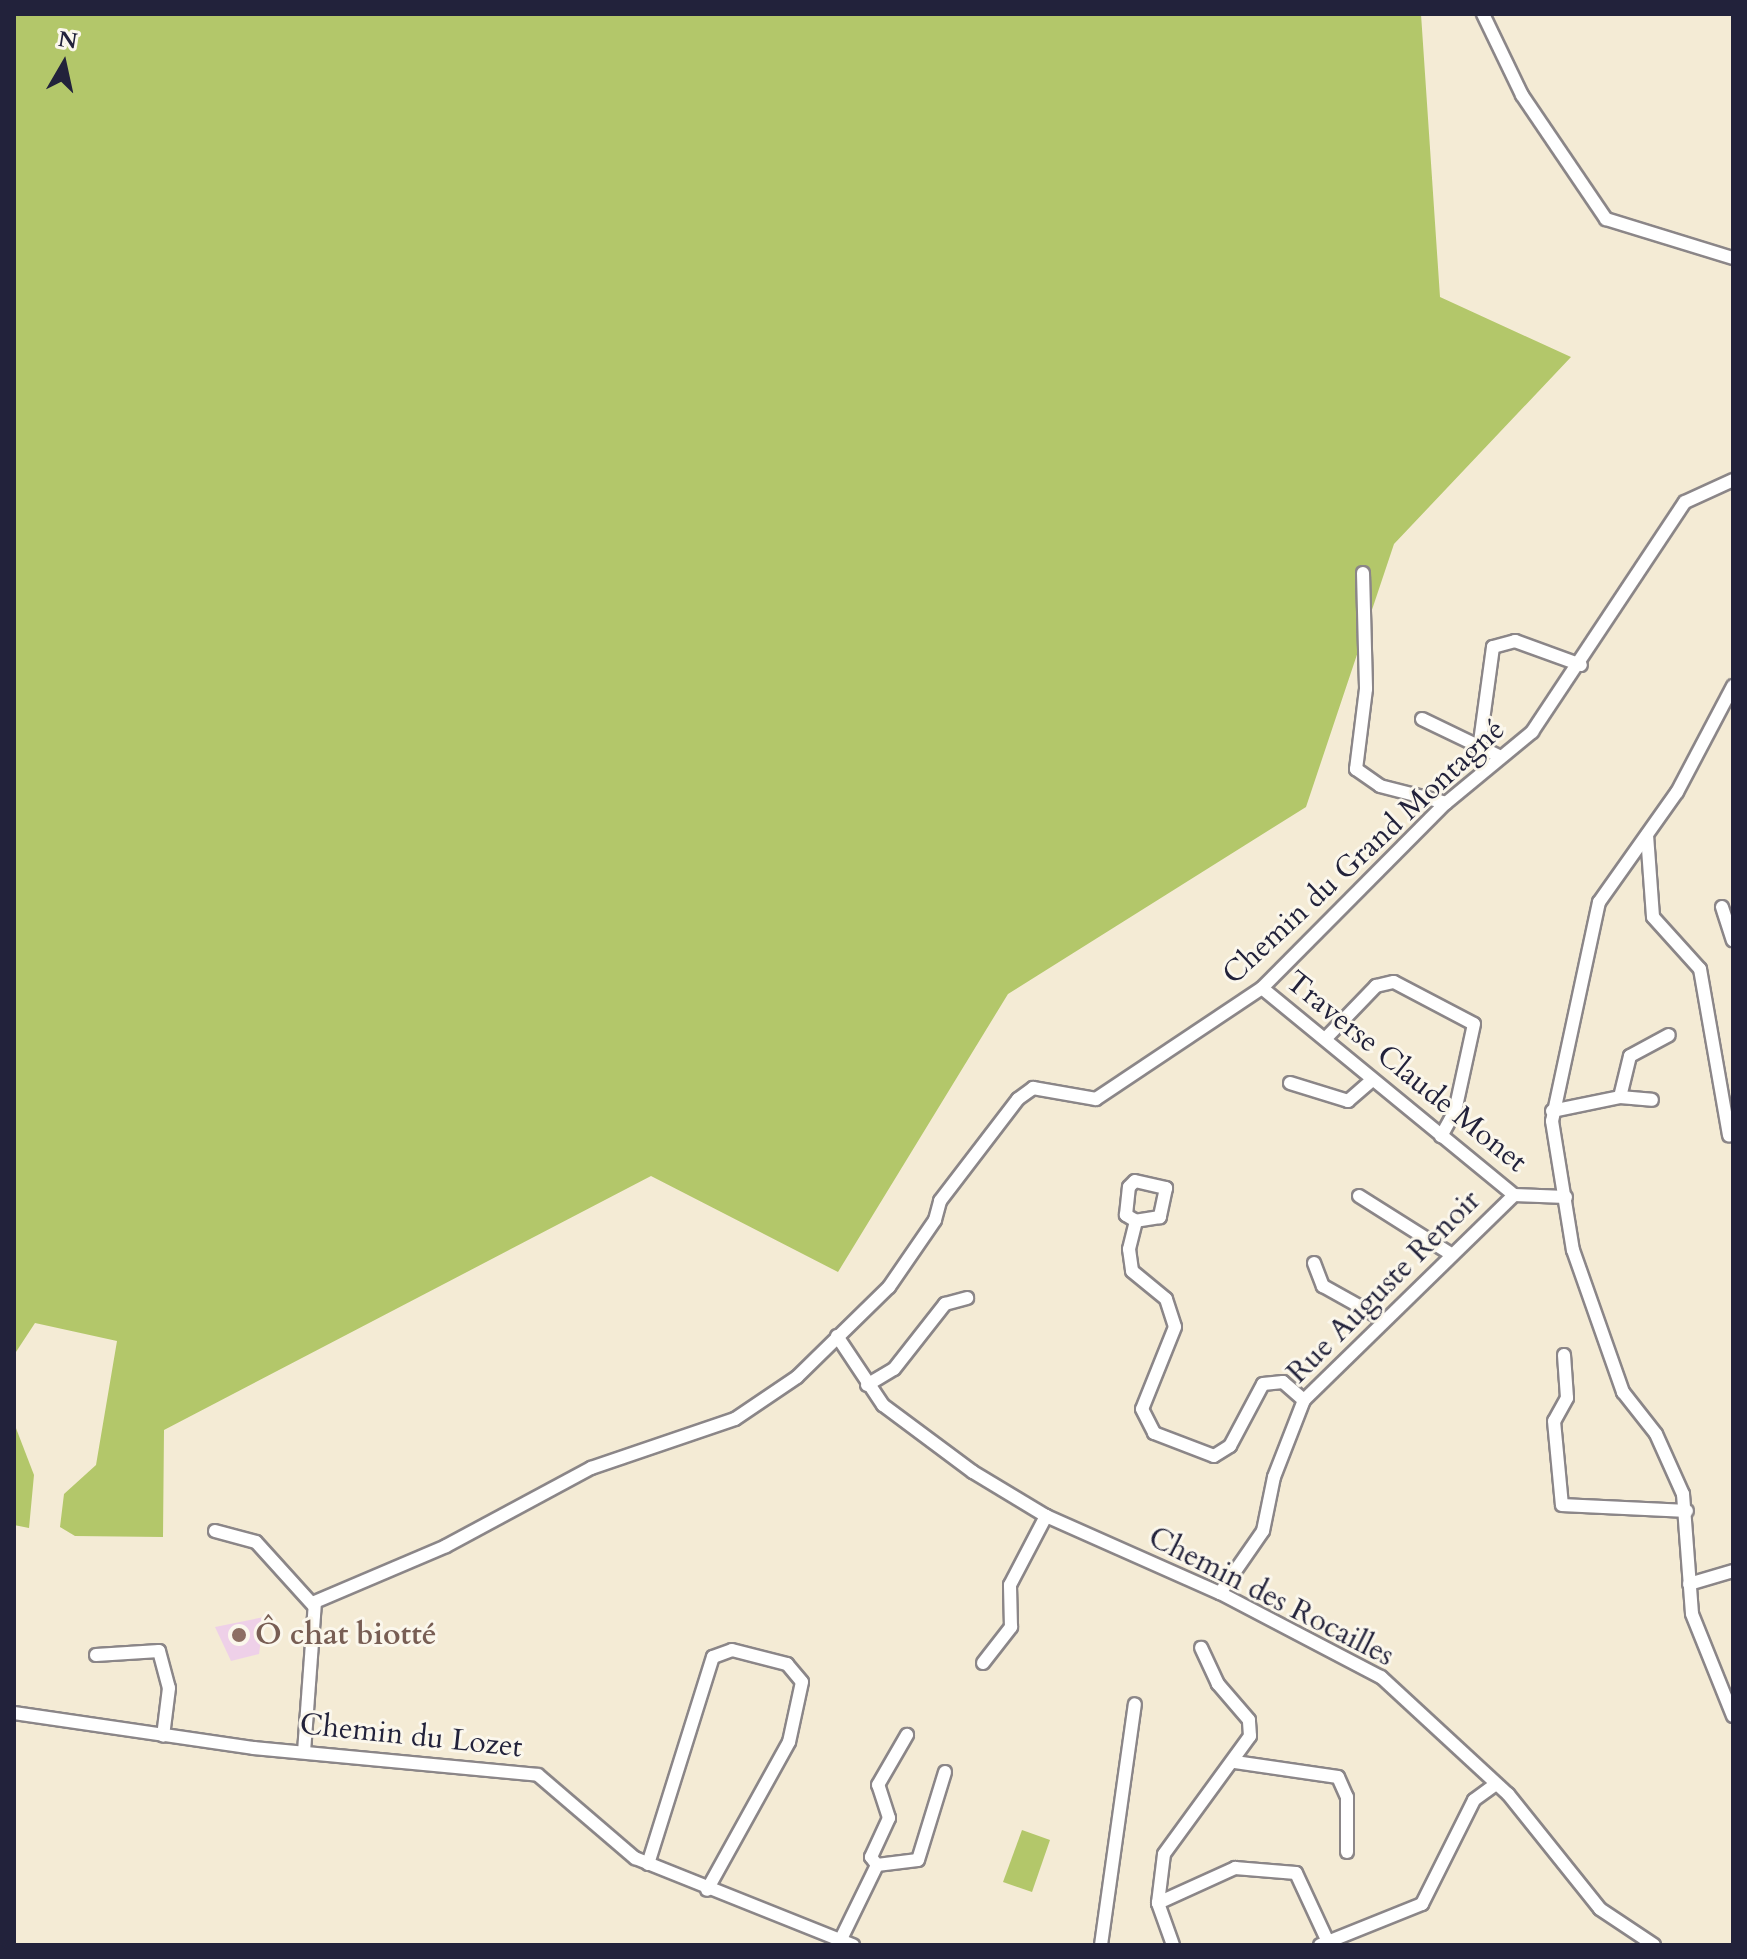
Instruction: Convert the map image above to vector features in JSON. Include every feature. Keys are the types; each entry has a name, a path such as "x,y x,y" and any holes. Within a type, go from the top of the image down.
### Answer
{"street":[{"path":"1483,14 1522,95 1606,219 1733,258"},
{"name":"Chemin du Grand Montagné","path":"313,1605 446,1546 557,1483 755,1409 897,1277 940,1201 1018,1099 1033,1088 1096,1099 1262,988 1446,803 1499,756 1532,732 1581,665 1620,591 1685,502 1733,480"},
{"path":"1363,573 1366,689 1356,769 1380,786 1446,803"},
{"path":"1480,742 1493,647 1515,641 1581,665"},
{"path":"1733,686 1728,707 1647,835 1599,902 1552,1111 1573,1250 1623,1392 1673,1464 1687,1511 1692,1614 1733,1716"},
{"path":"1422,719 1480,742 1499,756"},
{"path":"1647,835 1653,917 1700,969 1729,1135"},
{"path":"1722,907 1733,940"},
{"path":"1327,1037 1376,986 1394,982 1474,1024 1455,1111 1441,1136"},
{"name":"Traverse Claude Monet","path":"1262,988 1327,1037 1369,1083 1514,1195 1566,1197"},
{"path":"1620,1097 1630,1056 1669,1035"},
{"path":"1290,1083 1348,1101 1369,1083"},
{"path":"1552,1111 1620,1097 1652,1100"},
{"name":"Rue Auguste Renoir","path":"1220,1593 1263,1531 1274,1477 1304,1400 1449,1253 1514,1195"},
{"path":"1359,1196 1449,1253"},
{"path":"1136,1221 1132,1271 1166,1299 1175,1327 1142,1409 1154,1433 1214,1456 1230,1446 1263,1384 1283,1382 1304,1400"},
{"path":"1314,1263 1323,1286 1384,1320"},
{"path":"867,1385 894,1369 945,1304 967,1298"},
{"name":"Chemin des Rocailles","path":"837,1336 867,1385 903,1425 1046,1516 1220,1593 1381,1677 1496,1784 1600,1909 1654,1945"},
{"path":"1564,1355 1567,1398 1554,1421 1562,1505 1687,1511"},
{"path":"983,1663 1011,1627 1010,1585 1046,1516"},
{"path":"215,1531 256,1542 313,1605 304,1752"},
{"path":"1689,1584 1733,1571"},
{"path":"1173,1945 1158,1903 1174,1831 1235,1762 1249,1739 1249,1720 1218,1684 1201,1648"},
{"path":"96,1655 159,1651 169,1688 163,1736"},
{"path":"648,1864 705,1668 722,1651 787,1664 802,1682 789,1742 707,1890"},
{"path":"1101,1945 1135,1704"},
{"name":"Chemin du Lozet","path":"14,1713 163,1736 538,1775 648,1864 847,1943"},
{"path":"877,1865 871,1857 889,1818 878,1785 907,1735"},
{"path":"1235,1762 1338,1777 1347,1797 1347,1852"},
{"path":"877,1865 918,1860 945,1772"},
{"path":"1158,1903 1235,1868 1296,1873 1324,1944 1422,1904 1474,1800 1496,1784"},
{"path":"847,1943 877,1865"}],"shaded area":[{"name":"Ô chat biotté","path":"264,1617 259,1654 231,1661 215,1627"}],"green space":[{"path":"14,14 1421,14 1440,297 1571,357 1394,544 1306,807 1008,994 838,1272 651,1176 164,1430 163,1537 75,1536 60,1527 64,1494 96,1465 117,1341 35,1323 14,1355"},
{"path":"14,1423 34,1475 29,1528 14,1525"},
{"path":"1022,1830 1050,1840 1032,1892 1003,1882"}],"place":[{"name":"Ô chat biotté","path":"239,1635"}]}
